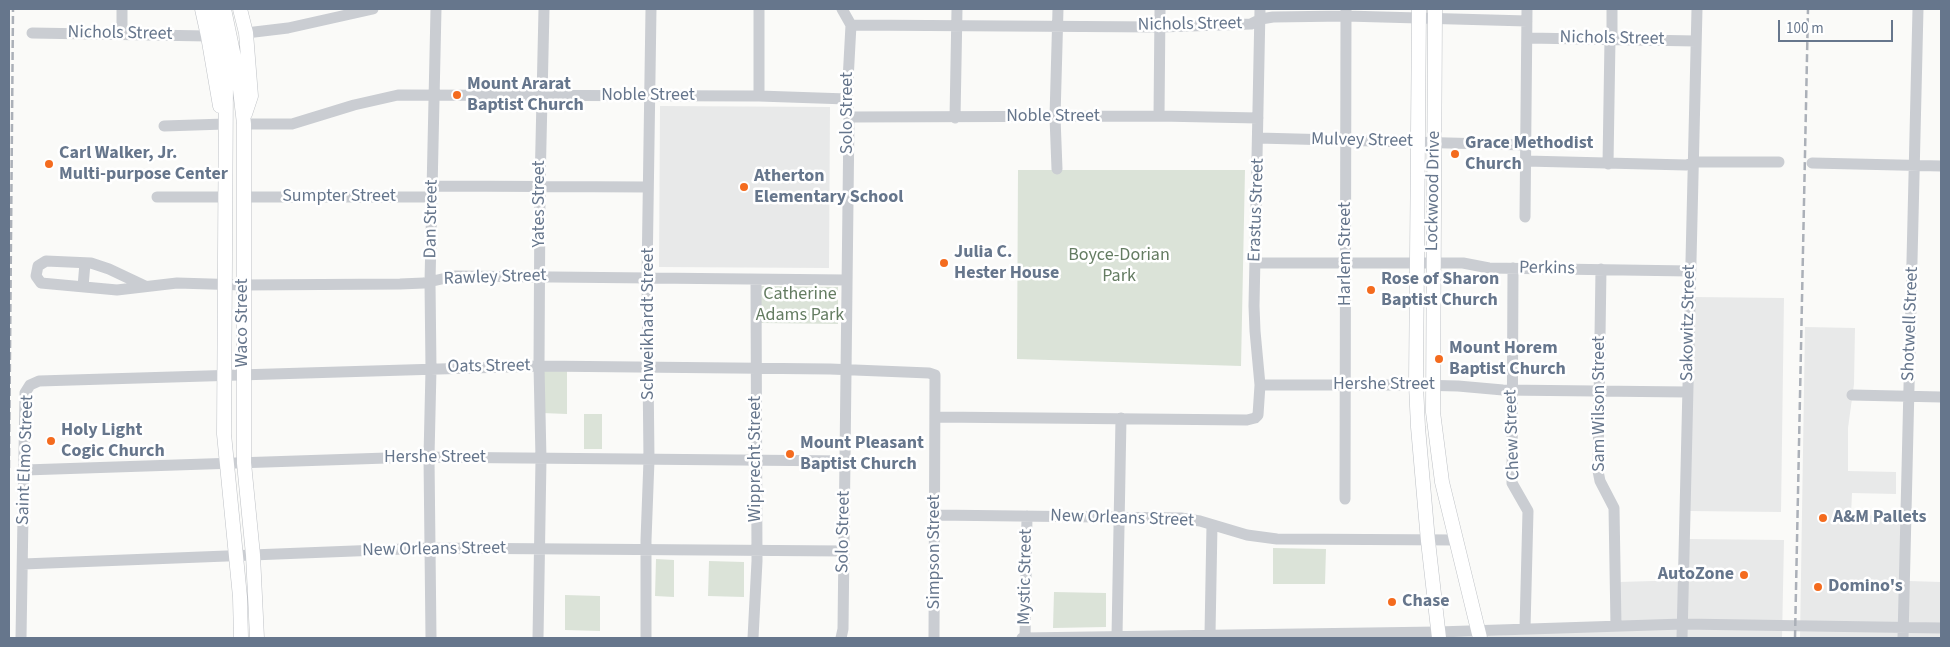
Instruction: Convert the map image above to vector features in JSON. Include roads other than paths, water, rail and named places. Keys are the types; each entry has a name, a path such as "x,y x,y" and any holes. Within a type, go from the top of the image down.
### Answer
{"main road":[{"path":"202,9 218,101 225,122"},
{"name":"Waco Street","path":"213,9 226,81 224,434 236,556 241,638"},
{"name":"Waco Street","path":"224,9 239,81 244,121 244,463 253,555 257,638"},
{"path":"240,9 246,33 251,96 244,121"},
{"name":"Lockwood Drive","path":"1419,13 1416,385 1428,541 1439,635"},
{"name":"Lockwood Drive","path":"1435,14 1433,412 1438,462 1479,634"}],"street":[{"path":"122,9 122,34"},
{"path":"246,33 288,28 373,9"},
{"name":"Dan Street","path":"431,638 428,457 436,9"},
{"name":"Yates Street","path":"538,638 541,459 539,366 540,187 544,9"},
{"name":"Schweikhardt Street","path":"646,638 649,460 647,278 652,9"},
{"path":"759,9 759,96"},
{"path":"842,9 851,25"},
{"path":"955,118 957,9"},
{"path":"1057,169 1055,117 1058,9"},
{"path":"1159,116 1160,9"},
{"path":"1525,217 1527,9"},
{"path":"1608,164 1612,9"},
{"name":"Sakowitz Street","path":"1682,638 1697,9"},
{"name":"Shotwell Street","path":"1903,633 1918,9"},
{"name":"Nichols Street","path":"851,25 1160,27 1251,24 1260,14 1273,17 1346,12 1419,13 1527,21"},
{"name":"Harlem Street","path":"1345,499 1346,12"},
{"name":"Erastus Street","path":"1121,418 1247,420 1256,418 1260,411 1260,385 1255,331 1255,263 1260,14"},
{"name":"Solo Street","path":"841,638 843,629 846,461 846,280 849,117 847,99 851,25"},
{"name":"Nichols Street","path":"32,33 208,36"},
{"name":"Nichols Street","path":"1528,38 1696,40"},
{"name":"Noble Street","path":"244,121 292,124 387,97 435,95 759,96 847,99"},
{"name":"Noble Street","path":"849,117 1159,116 1258,118"},
{"path":"164,126 225,122"},
{"name":"Mulvey Street","path":"1258,138 1525,145"},
{"path":"1526,161 1686,166 1693,163 1779,162"},
{"path":"1812,164 1941,166"},
{"name":"Sumpter Street","path":"245,197 540,187 648,187"},
{"path":"157,197 224,198"},
{"name":"Rawley Street","path":"145,286 108,269 85,262 46,261 38,266 36,276 41,283 117,290 177,283 244,285 400,284 430,282 455,276 846,280"},
{"path":"83,286 85,262"},
{"name":"Perkins","path":"1255,263 1418,264 1462,262 1488,268 1690,271"},
{"name":"Chew Street","path":"1513,268 1512,483 1528,511 1525,628"},
{"name":"Sam Wilson Street","path":"1601,269 1598,391 1599,476 1614,508 1616,626"},
{"name":"Wipprecht Street","path":"753,638 757,551 756,280"},
{"name":"Oats Street","path":"43,381 539,366 846,369 928,372 935,375"},
{"name":"Simpson Street","path":"934,638 935,375"},
{"name":"Saint Elmo Street","path":"21,638 25,393 30,385 43,381"},
{"name":"Hershe Street","path":"1260,385 1433,385 1512,390 1688,392"},
{"path":"1852,395 1941,397"},
{"path":"936,417 1121,418 1117,636"},
{"name":"Hershe Street","path":"25,470 428,457 846,461"},
{"name":"New Orleans Street","path":"935,515 1181,518 1247,535 1277,539 1457,540"},
{"name":"Mystic Street","path":"1023,638 1027,516"},
{"path":"1210,634 1212,525"},
{"name":"New Orleans Street","path":"23,564 430,548 844,551"},
{"path":"1023,638 1210,634 1239,636 1439,635 1479,634 1525,628 1682,624 1903,633 1941,628"}],"railway":[{"path":"9,468 13,9"},
{"path":"1795,638 1808,9"}],"place":[{"name":"Mount Ararat Baptist Church","path":"457,95"},
{"name":"Grace Methodist Church","path":"1455,154"},
{"name":"Carl Walker, Jr. Multi-purpose Center","path":"49,164"},
{"name":"Atherton Elementary School","path":"744,187"},
{"name":"Julia C. Hester House","path":"944,263"},
{"name":"Rose of Sharon Baptist Church","path":"1371,290"},
{"name":"Mount Horem Baptist Church","path":"1439,359"},
{"name":"Holy Light Cogic Church","path":"51,441"},
{"name":"Mount Pleasant Baptist Church","path":"790,454"},
{"name":"A&M Pallets","path":"1823,518"},
{"name":"AutoZone","path":"1744,575"},
{"name":"Domino's","path":"1818,587"},
{"name":"Chase","path":"1392,602"}],"park label":[{"name":"Boyce-Dorian Park","path":"1119,266"},
{"name":"Catherine Adams Park","path":"800,305"}]}
